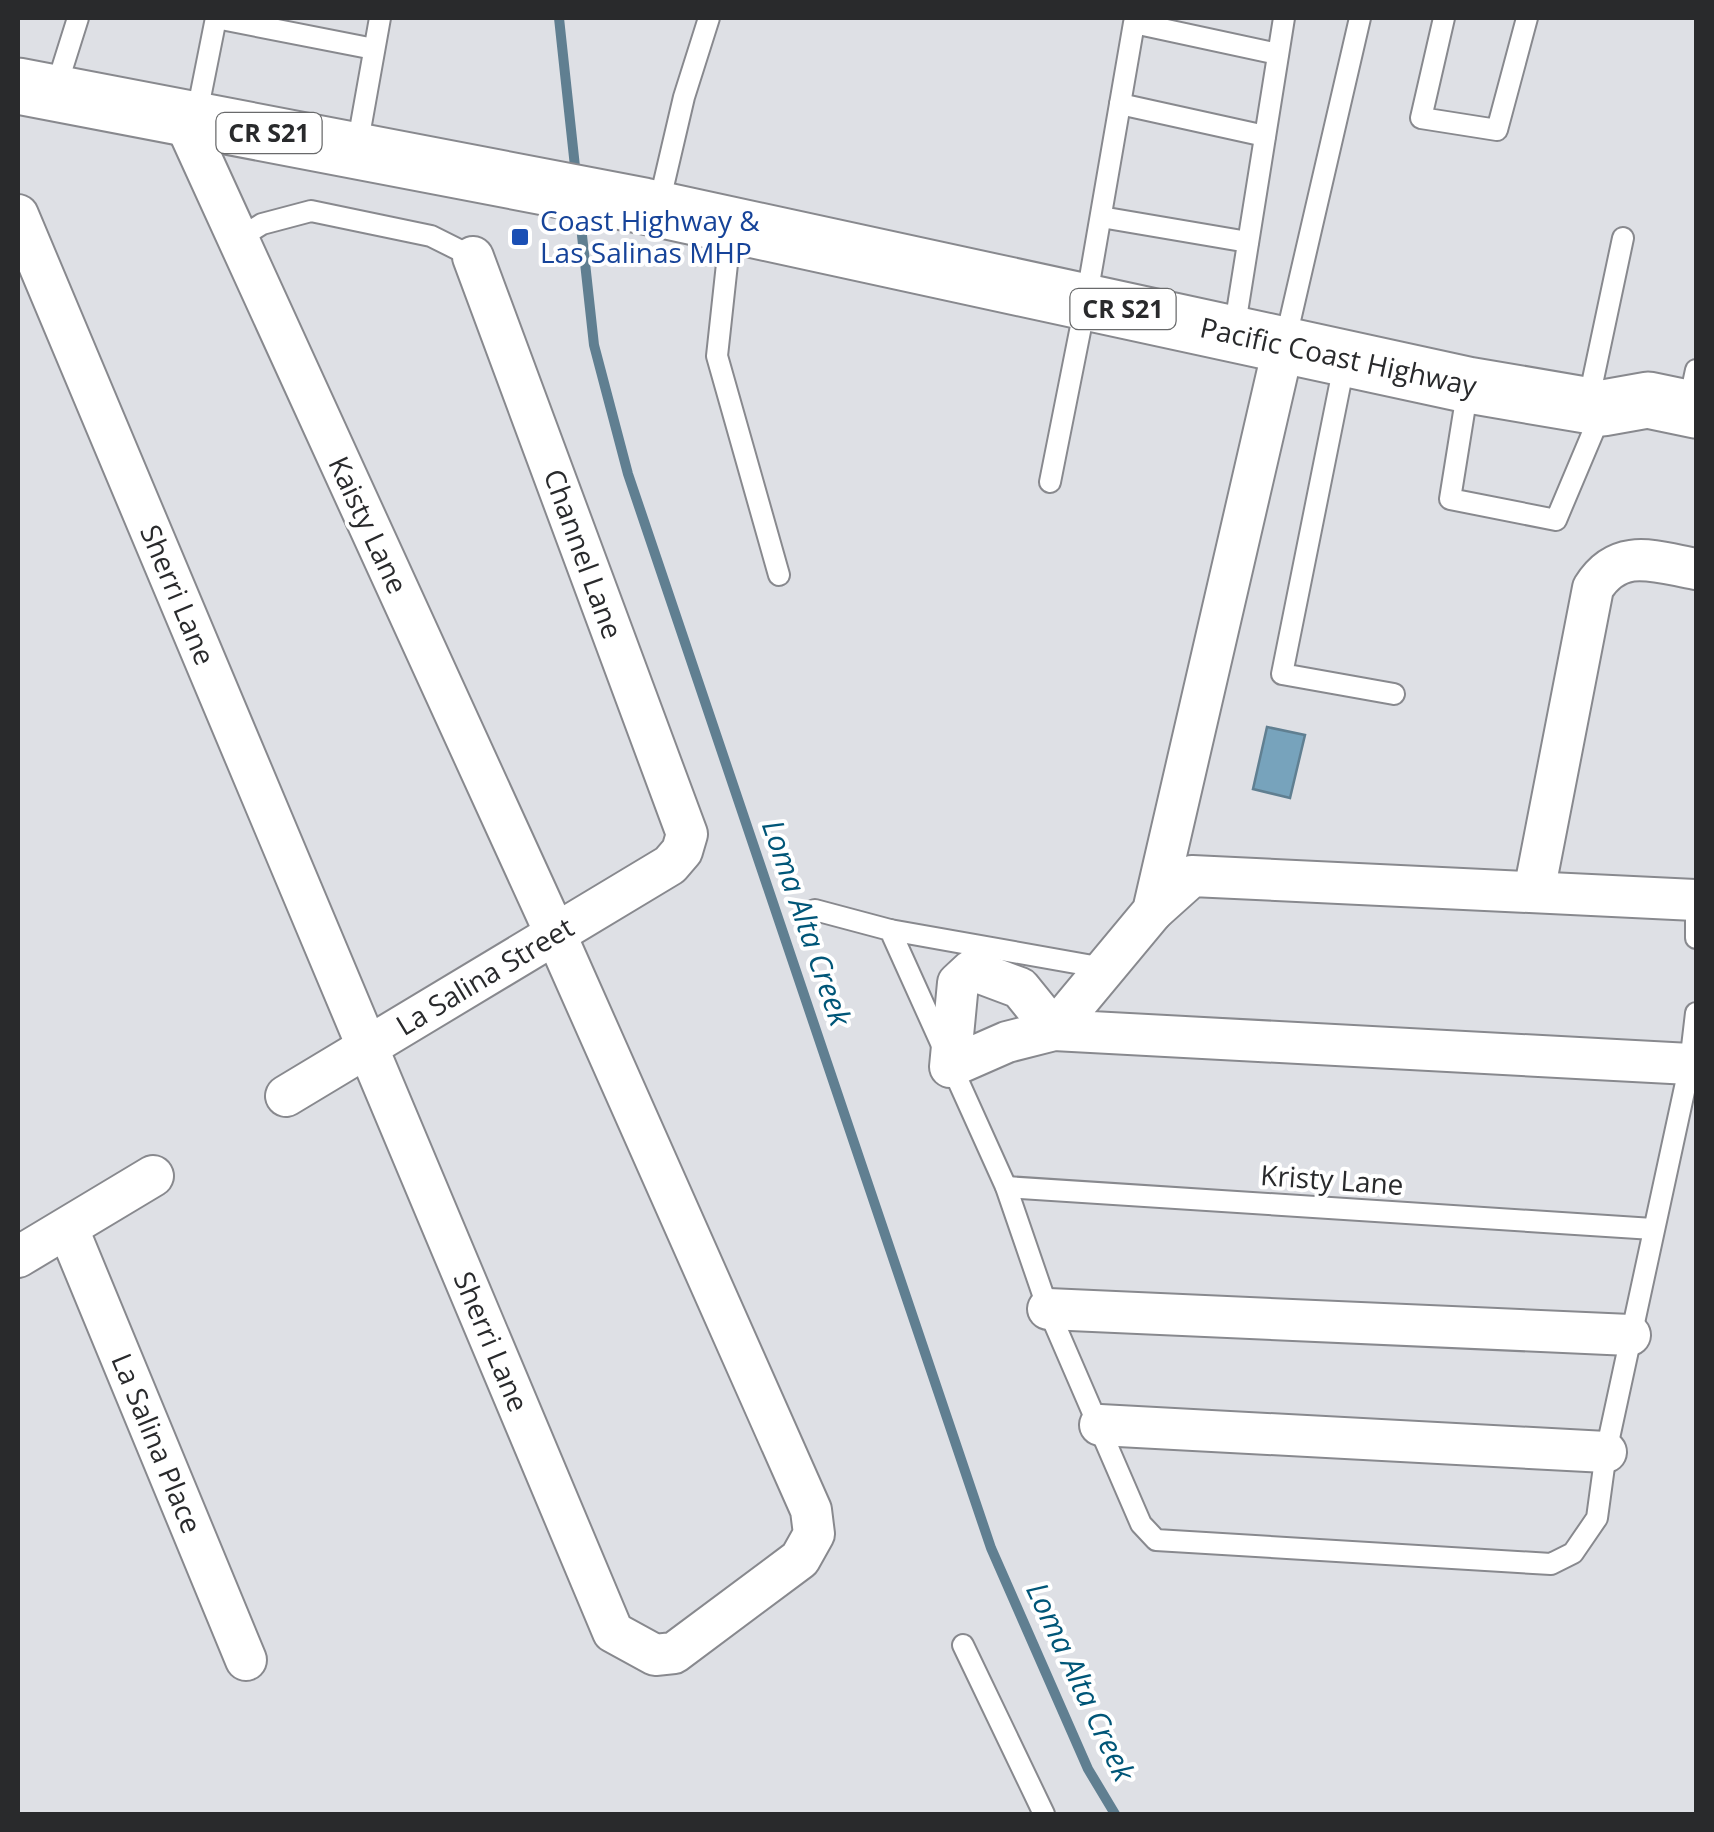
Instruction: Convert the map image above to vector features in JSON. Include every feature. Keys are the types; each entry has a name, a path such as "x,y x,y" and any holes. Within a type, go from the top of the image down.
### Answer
{"main road":[{"name":"Pacific Coast Highway","path":"36,90 520,181 1468,385 1595,407 1641,435 1694,408"}],"street":[{"name":"Kaisty Lane","path":"189,118 238,239 555,933"},
{"name":"Sherri Lane","path":"18,216 614,1632 655,1655 674,1653 800,1559 814,1534 811,1510 555,933"},
{"name":"Channel Lane","path":"473,257 688,834 682,851"},
{"path":"1153,911 1259,339"},
{"path":"1534,892 1593,588 1602,575 1632,558 1696,569"},
{"name":"La Salina Street","path":"286,1096 670,865 682,851"},
{"path":"1054,1030 1153,911 1192,876 1696,898"},
{"path":"1054,1030 1020,988 972,970 958,983 950,1066 1006,1042 1054,1030 1690,1064"},
{"path":"18,1257 153,1176"},
{"name":"La Salina Place","path":"68,1229 246,1660"},
{"path":"1048,1309 1630,1336"},
{"path":"1100,1425 1606,1452"}],"lane":[{"path":"36,90 78,18"},
{"path":"189,118 216,18 374,49"},
{"path":"356,149 380,18"},
{"path":"651,208 709,18"},
{"path":"1259,339 1248,242 1284,18"},
{"path":"1259,339 1360,18"},
{"path":"1444,18 1421,118 1497,130 1527,18"},
{"path":"1050,482 1086,302 1134,23 1278,54"},
{"path":"1120,104 1265,136"},
{"path":"238,239 262,224 311,210 431,236 473,257"},
{"path":"1100,217 1248,242"},
{"path":"731,226 717,356 779,575"},
{"path":"1468,385 1450,499 1556,520 1595,407 1623,238"},
{"path":"1345,358 1282,674 1394,694"},
{"path":"1696,898 1696,938"},
{"path":"814,910 890,930 1104,968"},
{"path":"890,930 1006,1187 1048,1309 1141,1524 1156,1540 1552,1564 1573,1553 1596,1518 1630,1336 1690,1064 1696,1013"},
{"name":"Kristy Lane","path":"1006,1187 1654,1228"},
{"path":"963,1644 1044,1814"}],"water":[{"path":"1267,727 1305,735 1290,798 1253,789"}],"waterway":[{"name":"Loma Alta Creek","path":"559,18 576,176"},
{"name":"Loma Alta Creek","path":"579,208 594,345 628,474 991,1548 1088,1769 1115,1814"}],"place":[{"name":"Coast Highway & Las Salinas MHP","path":"520,237"}]}
